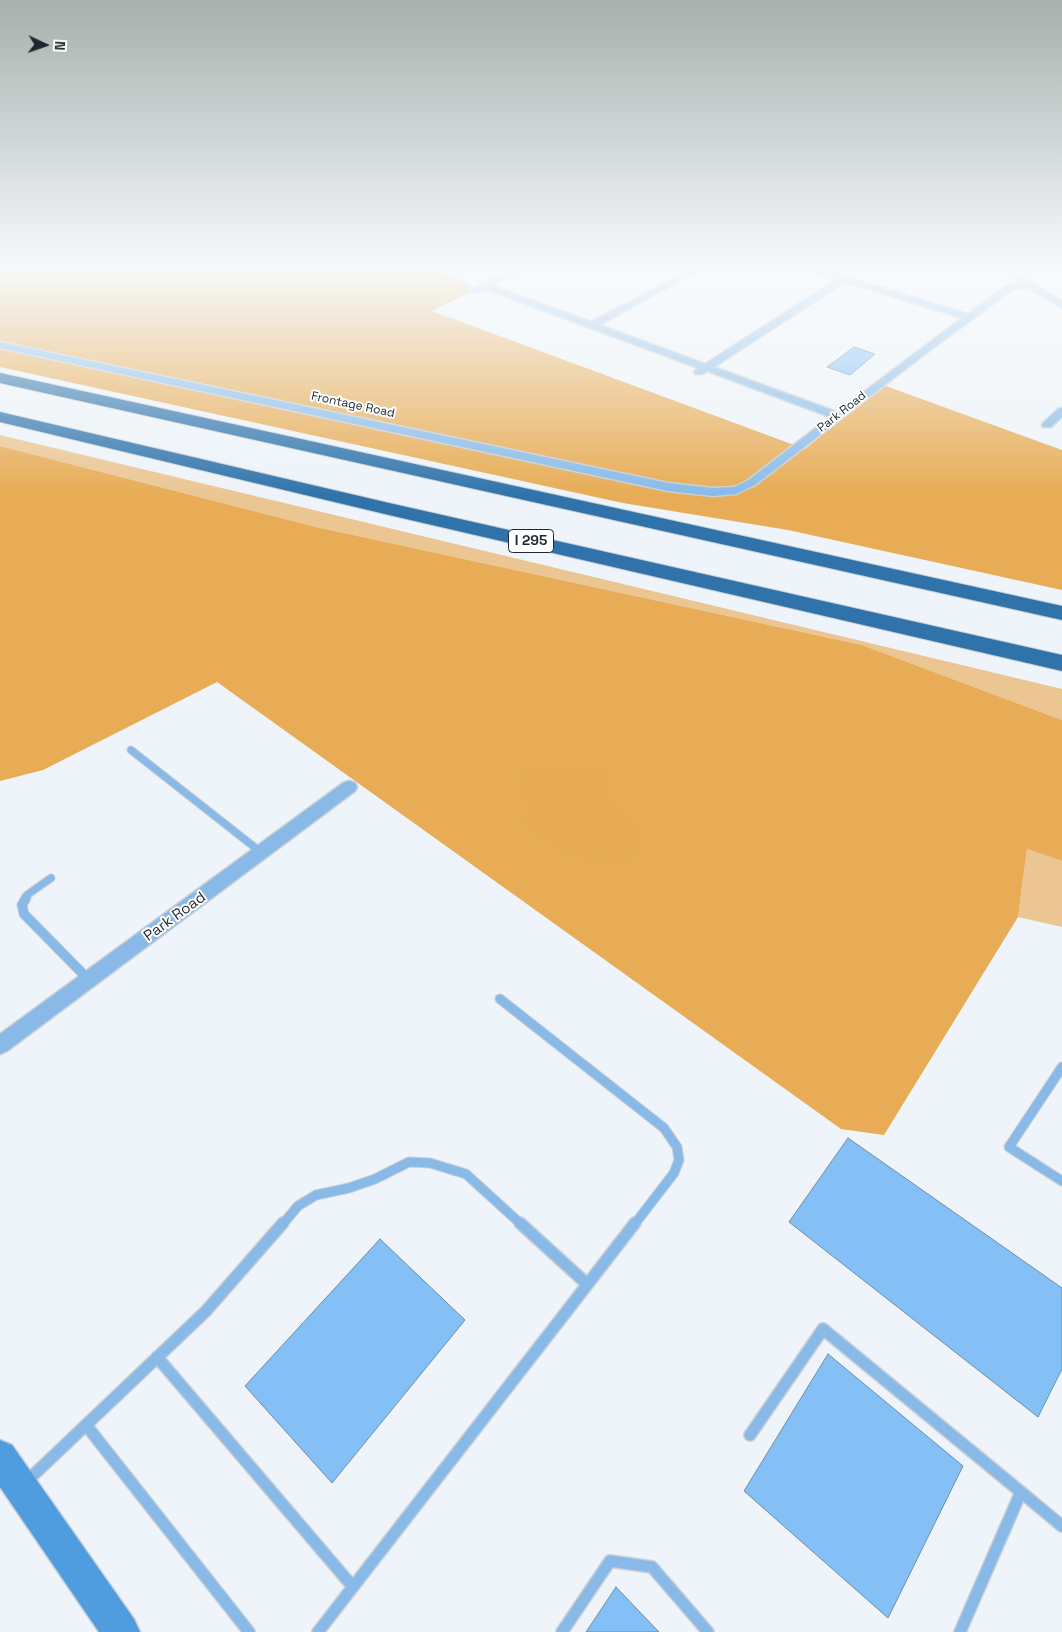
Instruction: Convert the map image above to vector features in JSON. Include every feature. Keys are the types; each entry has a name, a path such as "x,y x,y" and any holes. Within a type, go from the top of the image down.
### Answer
{"highway":[{"path":"0,378 1062,613"},
{"name":"I 295","path":"0,417 380,507 1062,663"}],"street":[{"name":"Frontage Road","path":"1,344 658,485 701,491"},
{"path":"636,344 702,370 838,416"},
{"path":"702,370 742,344"},
{"name":"Park Road","path":"701,491 736,490 750,483 934,344"},
{"path":"1047,425 1062,410"},
{"name":"Park Road","path":"0,1045 262,853 349,786"},
{"path":"0,1457 121,1632"}],"lane":[{"path":"132,750 262,853"},
{"path":"51,878 27,895 22,905 24,914 89,980"},
{"path":"318,1632 674,1173 679,1160 677,1147 664,1128 500,999"},
{"path":"1062,1068 1009,1147 1062,1182"},
{"path":"21,1487 206,1310 298,1206 316,1196 376,1179 409,1162 430,1163 466,1174 587,1284"},
{"path":"750,1434 824,1329 1062,1526"},
{"path":"157,1357 353,1587"},
{"path":"86,1425 249,1632"},
{"path":"960,1632 1021,1492"},
{"path":"562,1632 610,1561 652,1567 708,1632"}],"shaded area":[{"path":"0,344 522,344 805,449 883,385 1062,450 1062,590 788,530 623,503 0,367"},
{"path":"0,435 1062,689 1062,720 862,645 316,527 0,446"},
{"path":"0,446 316,527 862,645 1062,720 1062,861 1027,849 1018,917 884,1135 841,1129 217,682 43,770 0,781"},
{"path":"527,767 570,771 603,769 608,774 609,798 637,829 639,852 634,858 626,861 590,860 570,855 546,840 526,833 524,822 527,809 520,777 521,772"},
{"path":"1027,849 1062,861 1062,927 1018,917"}],"building":[{"path":"854,347 875,354 850,375 827,367"},
{"path":"848,1138 1062,1288 1062,1369 1038,1417 789,1222"},
{"path":"380,1239 465,1320 332,1483 245,1386"},
{"path":"828,1354 963,1466 888,1618 744,1491"},
{"path":"616,1587 659,1632 586,1632"}]}
